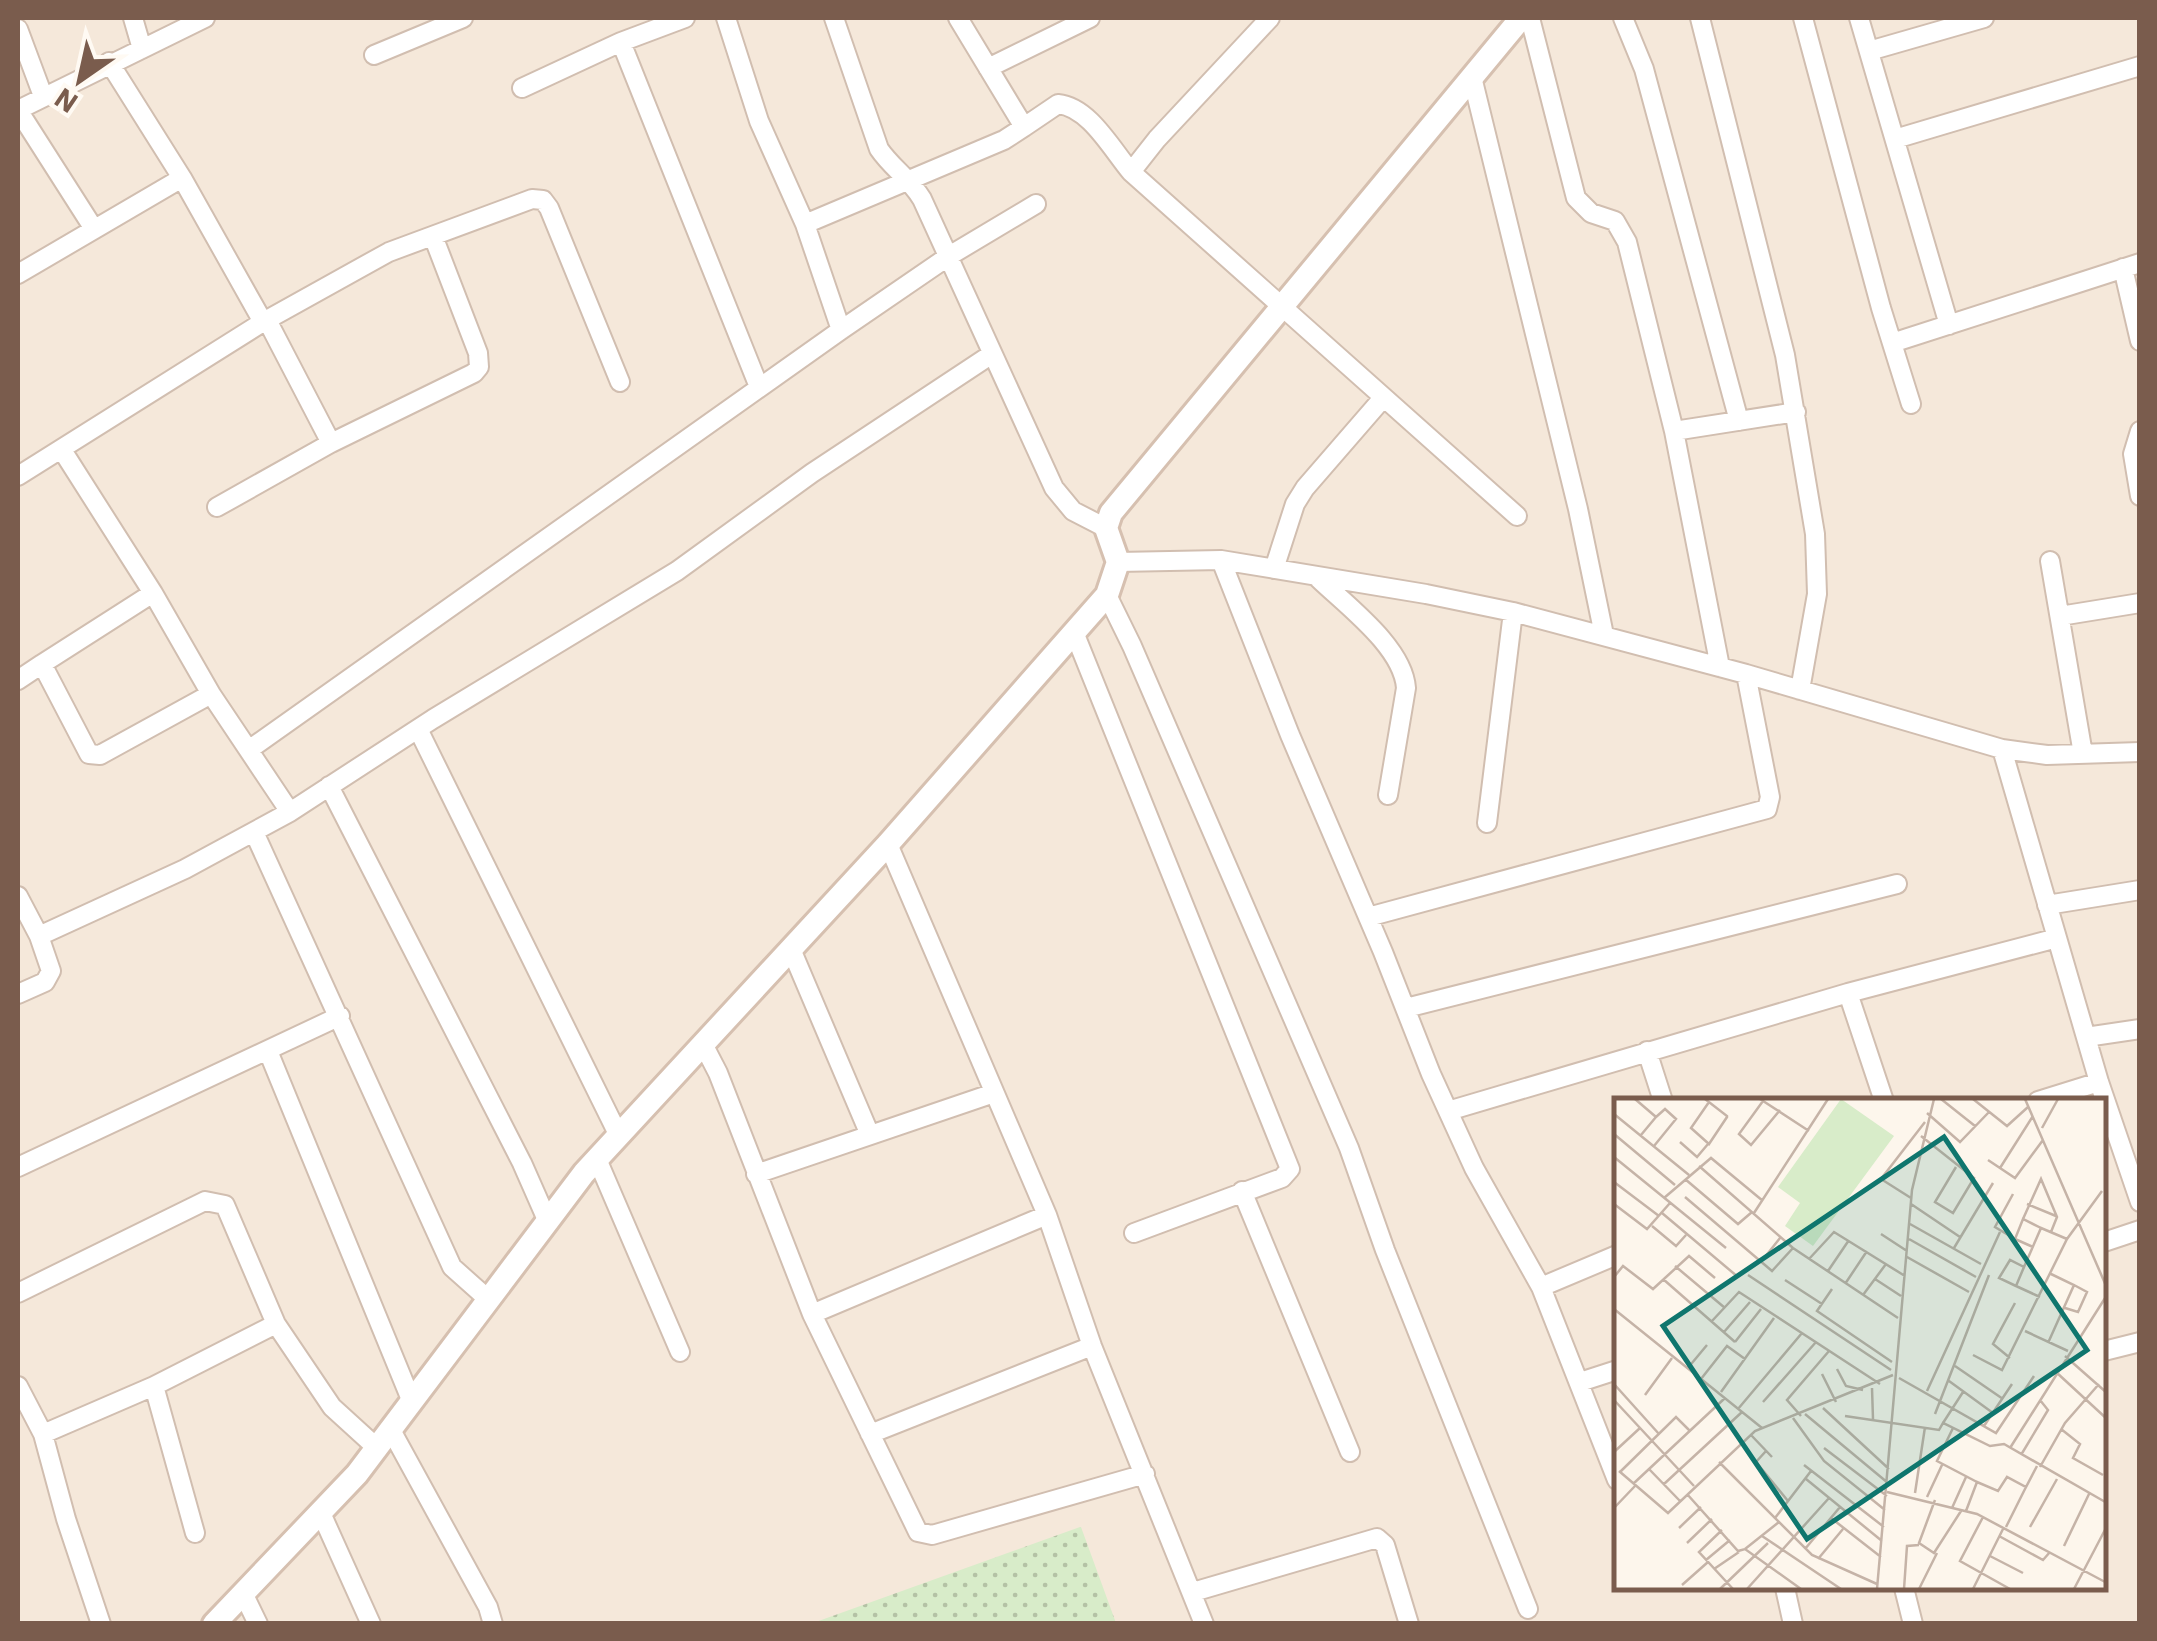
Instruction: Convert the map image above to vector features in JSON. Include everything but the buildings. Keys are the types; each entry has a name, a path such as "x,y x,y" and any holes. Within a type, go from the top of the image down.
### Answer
{"street":[{"path":"133,18 142,49"},
{"path":"94,229 18,110 205,18"},
{"path":"374,55 463,18"},
{"path":"522,88 685,18"},
{"path":"726,18 758,121 804,224 841,330"},
{"path":"834,18 879,149 911,181 950,256 1054,488 1074,511 1106,528"},
{"path":"958,18 1024,127"},
{"path":"988,68 1090,18"},
{"path":"1131,172 1156,139 1270,18"},
{"path":"214,1624 358,1474 597,1159 888,844 1107,595 1118,562 1106,528 1112,513 1522,18"},
{"path":"1530,18 1576,198 1591,213 1615,221 1626,242 1674,431 1720,666"},
{"path":"1623,18 1644,69 1740,421"},
{"path":"1700,18 1776,319 1796,412 1815,534 1817,594 1800,690"},
{"path":"1803,18 1912,404"},
{"path":"1860,18 1948,324"},
{"path":"1869,51 1956,22 1984,18"},
{"path":"18,29 43,96"},
{"path":"622,42 760,387"},
{"path":"109,62 265,320 331,443"},
{"path":"1894,139 2140,66"},
{"path":"1472,77 1578,509 1604,635"},
{"path":"804,224 1004,140 1058,104 1072,105 1131,172 1517,516"},
{"path":"18,274 182,178"},
{"path":"18,476 265,320 389,252 526,200 543,200 549,208 620,382"},
{"path":"250,748 841,330 1036,204"},
{"path":"216,507 479,368 478,353 434,236"},
{"path":"1892,343 2131,265 2140,341"},
{"path":"38,936 185,870 290,812 676,571 812,472 992,354"},
{"path":"1274,570 1291,514 1305,488 1383,398"},
{"path":"1674,431 1796,412"},
{"path":"2140,431 2133,454 2140,496"},
{"path":"62,450 153,593 211,694 290,812"},
{"path":"1118,562 1221,560 1426,594 1513,612 1720,666 2002,749 2047,755 2140,752"},
{"path":"1221,560 1448,1110 1474,1168 1541,1287 1614,1465"},
{"path":"2050,561 2083,754"},
{"path":"1318,578 1391,650 1405,672 1406,688 1388,795"},
{"path":"18,680 153,593"},
{"path":"1107,595 1350,1148 1385,1250 1528,1609"},
{"path":"2060,616 2140,603"},
{"path":"1487,823 1513,612"},
{"path":"1074,632 1289,1165 1289,1172 1282,1178 1134,1233"},
{"path":"42,664 85,750 94,756 211,694"},
{"path":"1368,916 1767,809 1770,797 1746,674"},
{"path":"418,729 619,1136"},
{"path":"2002,749 2104,1098"},
{"path":"330,786 522,1163 548,1222"},
{"path":"254,832 452,1267 489,1300"},
{"path":"888,844 1047,1215 1092,1346 1204,1624"},
{"path":"1406,1008 1897,884"},
{"path":"2047,905 2140,890"},
{"path":"18,896 38,936 51,976 18,994"},
{"path":"1448,1110 1848,993 2057,938"},
{"path":"790,949 870,1135"},
{"path":"1848,993 1883,1098"},
{"path":"18,1167 340,1016"},
{"path":"2086,1037 2140,1029"},
{"path":"703,1044 718,1073 812,1314 914,1526 924,1535 1145,1474"},
{"path":"268,1051 412,1402"},
{"path":"1647,1051 1662,1098"},
{"path":"2048,1098 2099,1082"},
{"path":"756,1174 994,1092"},
{"path":"2107,1105 2140,1202"},
{"path":"597,1159 680,1352"},
{"path":"1242,1191 1350,1452"},
{"path":"18,1294 206,1201 225,1205 276,1324 332,1407 384,1439 488,1607 493,1624"},
{"path":"812,1314 1047,1215"},
{"path":"2107,1241 2140,1230"},
{"path":"1541,1287 1614,1257"},
{"path":"43,1434 154,1386 276,1324"},
{"path":"2107,1351 2140,1342"},
{"path":"870,1434 1092,1346"},
{"path":"1580,1382 1614,1371"},
{"path":"18,1386 43,1434 101,1624"},
{"path":"154,1386 195,1533"},
{"path":"321,1512 371,1624"},
{"path":"1193,1592 1377,1538 1385,1544 1409,1624"},
{"path":"1786,1591 1793,1624"},
{"path":"1905,1591 1913,1624"},
{"path":"243,1593 258,1624"}],"shaded area":[{"path":"18,18 2139,18 2139,1623 18,1623"}],"green space":[{"path":"1080,1527 1116,1623 813,1623"}]}
